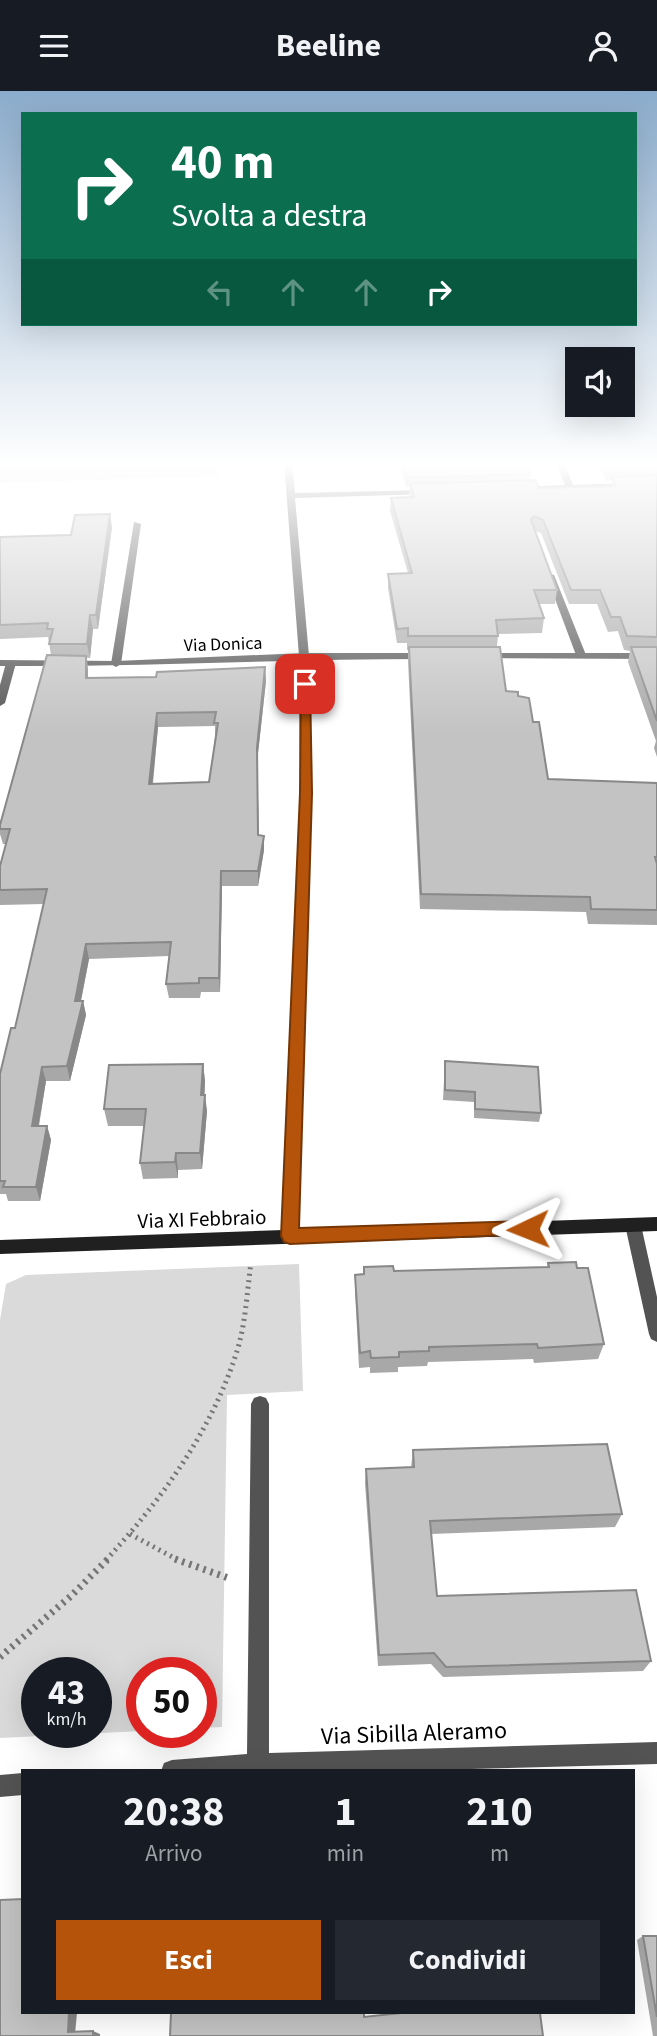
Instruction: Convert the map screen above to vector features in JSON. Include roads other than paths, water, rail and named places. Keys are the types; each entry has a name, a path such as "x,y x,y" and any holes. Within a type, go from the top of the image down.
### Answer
{"main road":[{"name":"Via XI Febbraio","path":"0,1247 657,1224"}],"street":[{"path":"116,664 133,553"},
{"path":"290,1236 306,793 304,656 295,553"},
{"path":"544,559 581,655"},
{"name":"Via Donica","path":"6,663 116,664 304,656 443,656"},
{"path":"471,656 657,656"},
{"path":"0,703 6,663"},
{"path":"634,1225 657,1334"},
{"path":"258,1764 260,1404"},
{"name":"Via Sibilla Aleramo","path":"197,1769 258,1764 657,1753"},
{"path":"0,1786 21,1784"}]}
